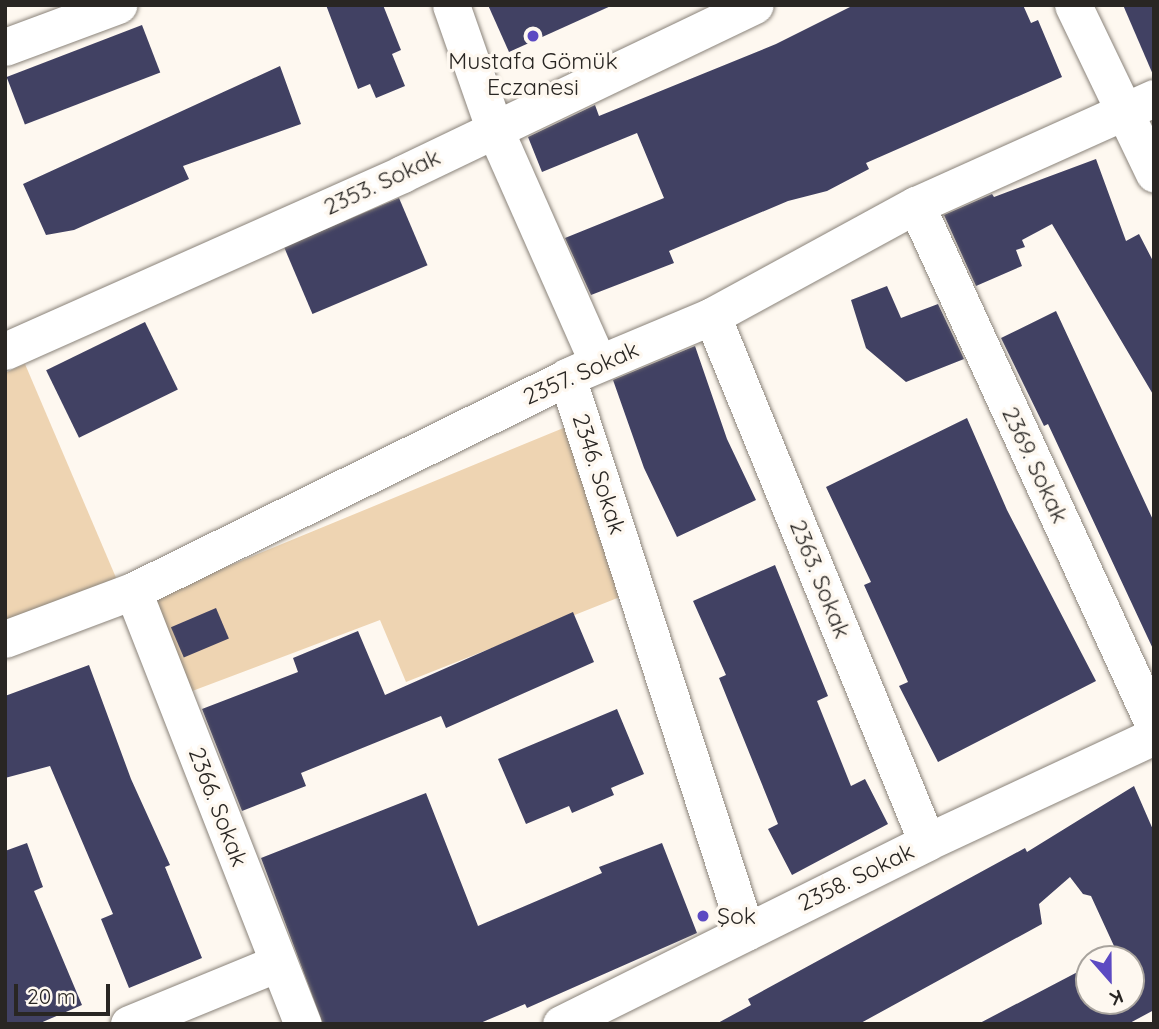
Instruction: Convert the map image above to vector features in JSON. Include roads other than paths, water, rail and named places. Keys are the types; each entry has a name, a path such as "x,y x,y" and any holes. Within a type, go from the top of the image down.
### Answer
{"street":[{"path":"5,47 118,5"},
{"path":"451,5 494,128 598,363 567,377"},
{"name":"2353. Sokak","path":"5,351 494,128 755,5"},
{"path":"1073,5 1139,106 1154,173"},
{"name":"2357. Sokak","path":"5,639 133,591 567,377 712,316 916,205 1139,106"},
{"name":"2369. Sokak","path":"916,205 1154,725"},
{"name":"2363. Sokak","path":"712,316 928,842"},
{"name":"2346. Sokak","path":"567,377 746,932"},
{"name":"2366. Sokak","path":"133,591 303,1024"},
{"name":"2358. Sokak","path":"561,1024 928,842 1154,736"},
{"path":"129,1024 278,962"}],"place":[{"name":"Mustafa Gömük Eczanesi","path":"533,36"},
{"name":"Şok","path":"703,916"}]}
